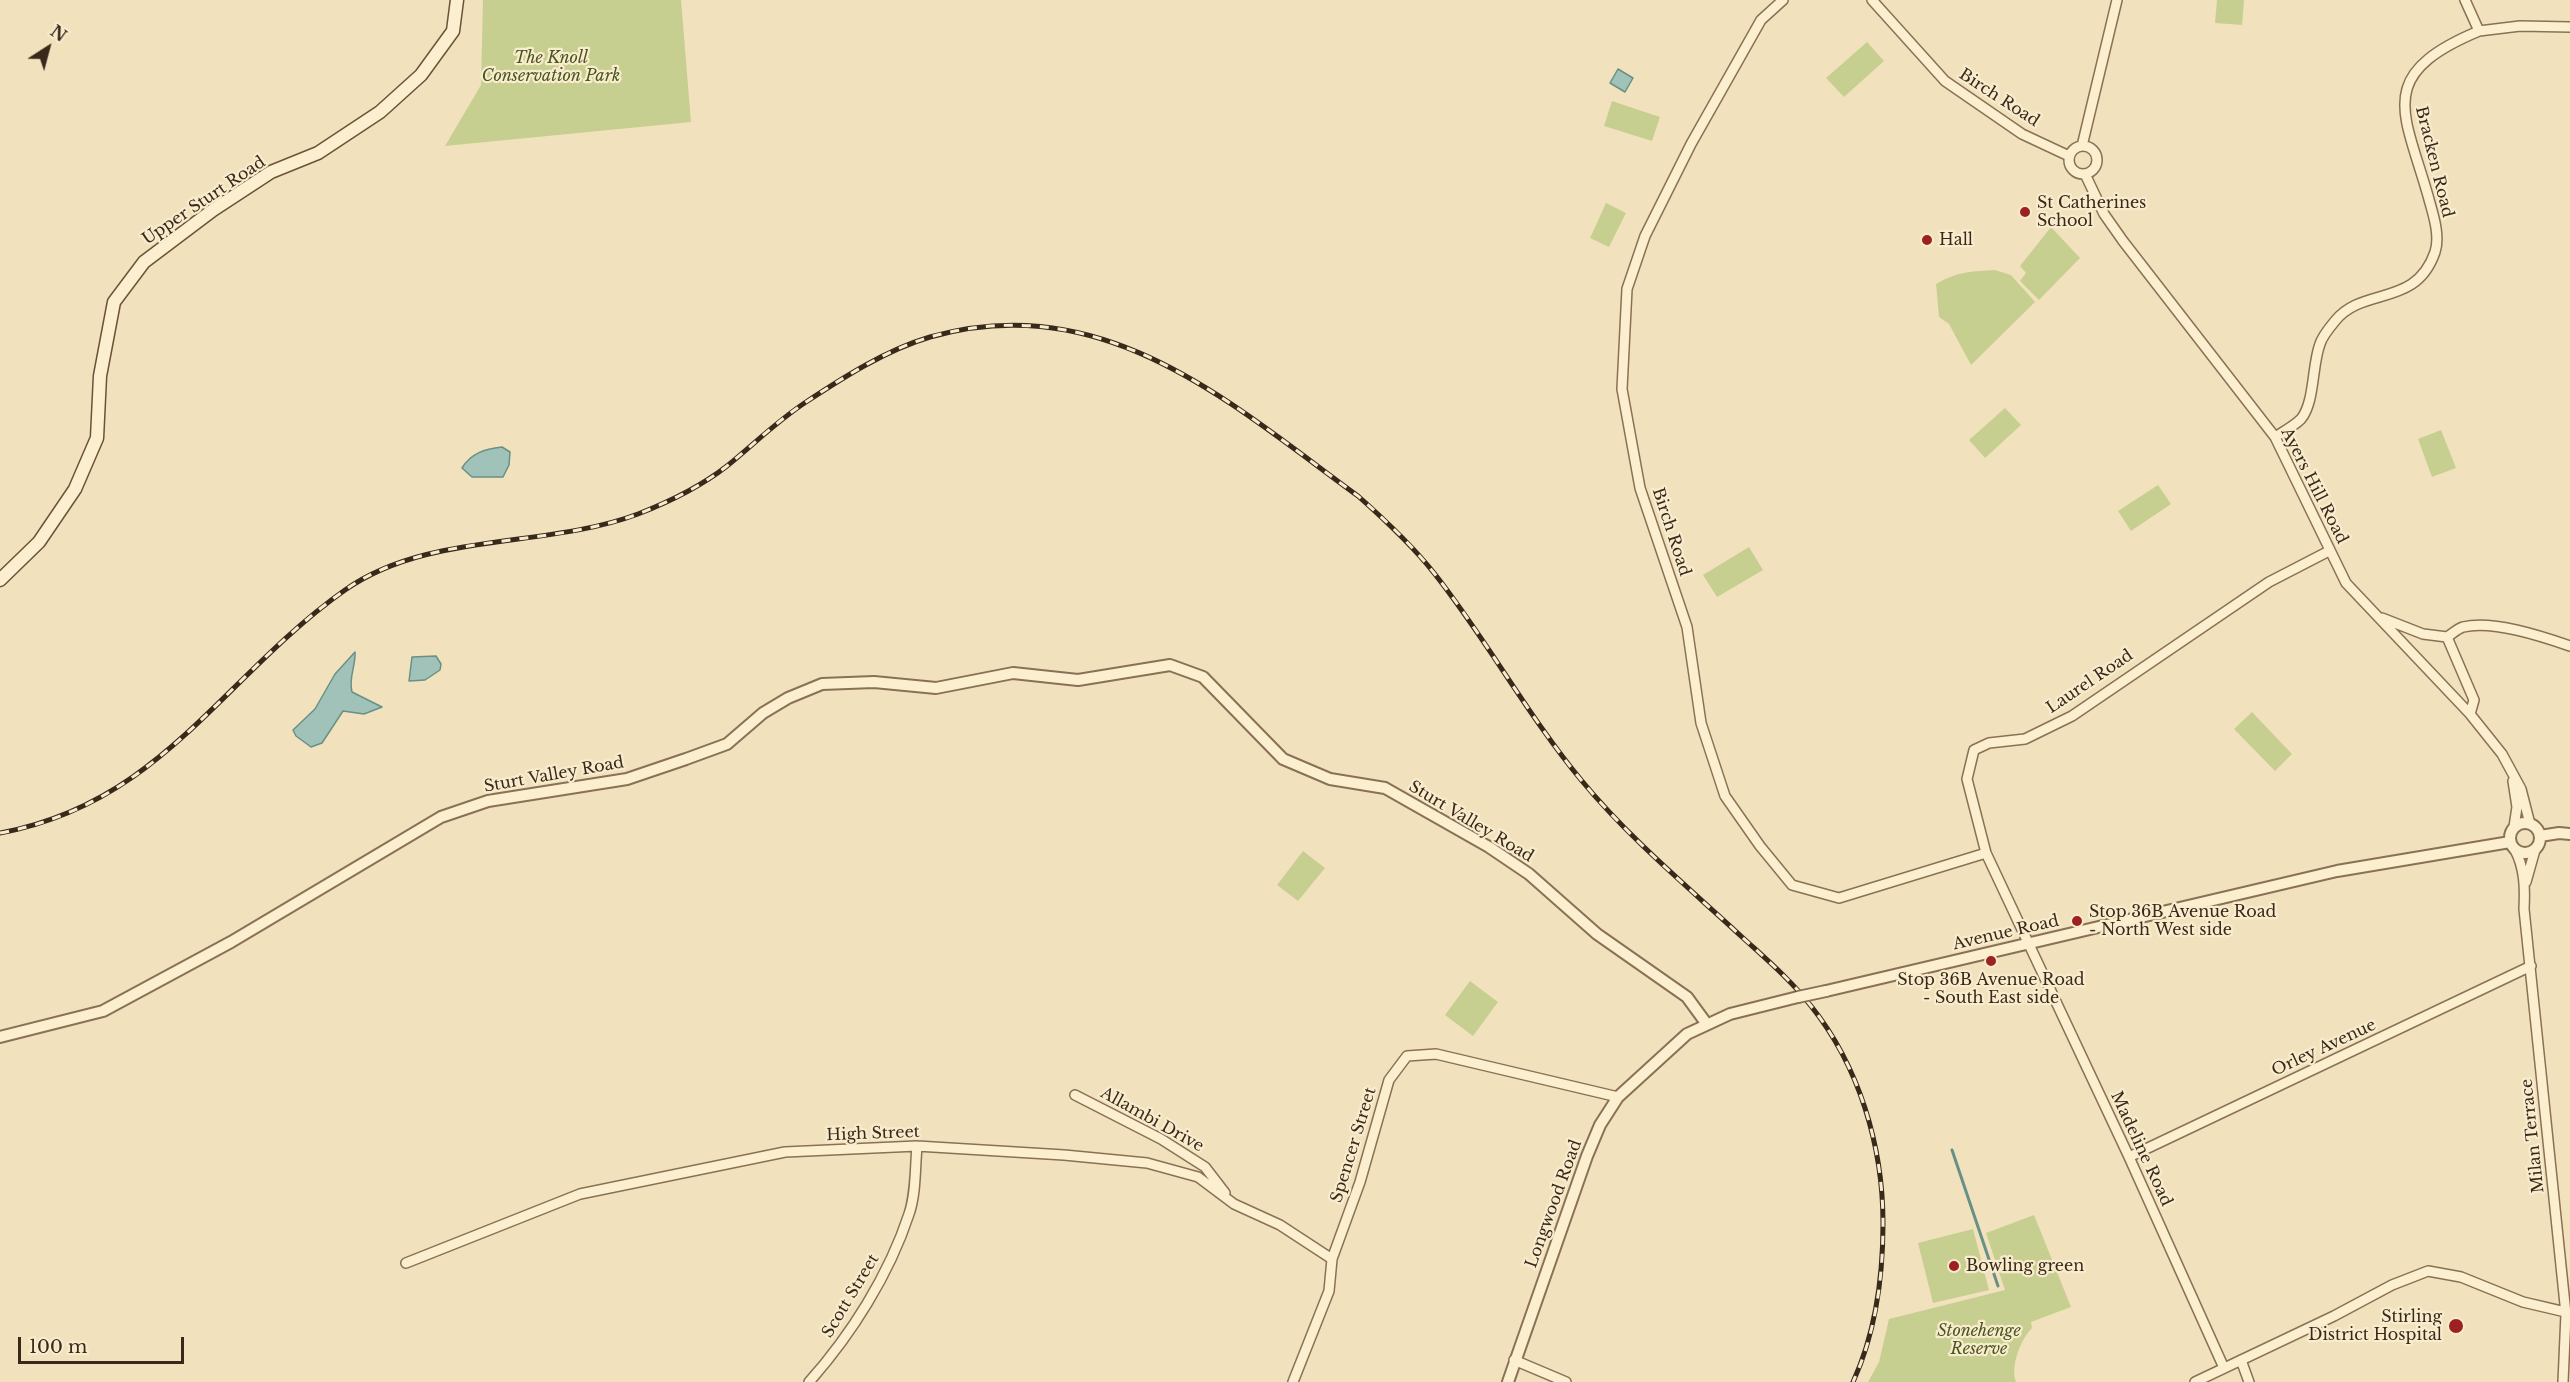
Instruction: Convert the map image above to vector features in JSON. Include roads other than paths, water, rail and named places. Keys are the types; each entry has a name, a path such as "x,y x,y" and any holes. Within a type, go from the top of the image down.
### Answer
{"main road":[{"name":"Upper Sturt Road","path":"0,580 39,542 75,489 97,438 100,376 114,302 144,262 213,210 271,172 318,153 380,112 422,75 453,31 457,0"}],"street":[{"name":"Birch Road","path":"1783,0 1761,20 1691,144 1645,236 1626,289 1622,389 1640,488 1687,627 1701,723 1725,796 1760,846 1792,885 1839,898 1986,853"},
{"name":"Birch Road","path":"1872,0 1945,81 2022,134 2069,156"},
{"path":"2082,146 2117,0"},
{"path":"2465,0 2479,31"},
{"name":"Bracken Road","path":"2275,437 2302,418 2313,383 2320,343 2336,319 2365,301 2391,296 2424,275 2436,250 2435,221 2403,104 2408,82 2427,61 2450,43 2479,31 2520,26 2570,27"},
{"path":"2082,146 2094,152 2097,161 2093,169 2085,174 2072,169 2069,156 2074,149 2082,146"},
{"name":"Ayers Hill Road","path":"2085,174 2104,214 2123,242 2275,437 2346,584 2470,714 2511,770 2521,789 2530,824"},
{"name":"Laurel Road","path":"2027,944 1986,853 1967,778 1974,750 1989,743 2025,739 2072,716 2269,582 2329,550"},
{"path":"2377,616 2423,634 2447,637 2462,627 2483,626 2534,634 2570,646"},
{"path":"2447,637 2474,700 2470,714"},
{"name":"Sturt Valley Road","path":"0,1037 103,1011 231,942 441,817 488,801 627,779 686,759 727,744 763,713 788,698 822,684 874,682 936,688 1013,673 1078,680 1170,665 1203,677 1283,759 1330,779 1385,788 1438,816 1519,867 1597,934 1687,997 1706,1023"},
{"name":"Ayers Hill Road","path":"2511,770 2517,807 2514,827"},
{"path":"2530,824 2540,836 2535,850 2525,854 2512,846 2514,827 2530,824"},
{"path":"2540,836 2570,834"},
{"name":"Milan Terrace","path":"2512,846 2521,862 2525,887 2524,909 2568,1313 2563,1382"},
{"name":"Avenue Road","path":"1661,1056 1687,1034 1706,1023 1798,997 2337,871 2512,846"},
{"name":"Milan Terrace","path":"2525,887 2535,850"},
{"name":"Madeline Road","path":"2027,944 2129,1157 2224,1368"},
{"name":"Orley Avenue","path":"2129,1157 2531,966"},
{"name":"Spencer Street","path":"1293,1382 1329,1291 1332,1259 1360,1182 1389,1080 1407,1056 1436,1054 1618,1097"},
{"name":"Longwood Road","path":"1508,1382 1600,1125 1618,1097 1661,1056"},
{"name":"Allambi Drive","path":"1075,1095 1161,1139 1205,1167 1234,1204"},
{"name":"High Street","path":"406,1263 580,1194 785,1152 917,1146 1064,1155 1147,1163 1198,1178 1234,1204 1280,1225 1332,1259"},
{"name":"Scott Street","path":"808,1382 832,1356 887,1270 910,1212 917,1146"},
{"path":"2195,1382 2392,1285 2428,1271 2461,1277 2523,1302 2568,1313"},
{"path":"1514,1360 1566,1382"},
{"path":"2241,1360 2249,1382"}],"water":[{"path":"1618,69 1633,78 1625,92 1610,83"},
{"path":"502,447 510,452 509,465 503,477 472,477 462,468 479,453"},
{"path":"355,652 352,692 382,707 364,714 343,711 322,743 311,747 296,736 293,730 315,709 335,674"},
{"path":"436,656 441,664 440,670 425,680 409,681 412,657"}],"waterway":[{"path":"1952,1150 1998,1286"}],"railway":[{"path":"0,833 56,818 105,795 148,766 187,733 302,624 345,590 378,571 413,558 450,549 602,525 650,509 717,474 785,417 835,383 881,357 914,342 993,326 1052,328 1108,341 1161,363 1212,391 1358,496 1388,524 1434,573 1562,756 1600,802 1659,862 1787,979 1828,1029 1855,1081 1865,1108 1879,1165 1882,1194 1883,1244 1877,1304 1867,1344 1853,1382"}],"place":[{"name":"St Catherines School","path":"2025,212"},
{"name":"Hall","path":"1927,240"},
{"name":"Stop 36B Avenue Road - North West side","path":"2077,921"},
{"name":"Stop 36B Avenue Road - South East side","path":"1991,961"},
{"name":"Bowling green","path":"1954,1266"},
{"name":"Stirling District Hospital","path":"2456,1326"}],"park label":[{"name":"The Knoll Conservation Park","path":"551,67"},
{"name":"Stonehenge Reserve","path":"1979,1340"}]}
